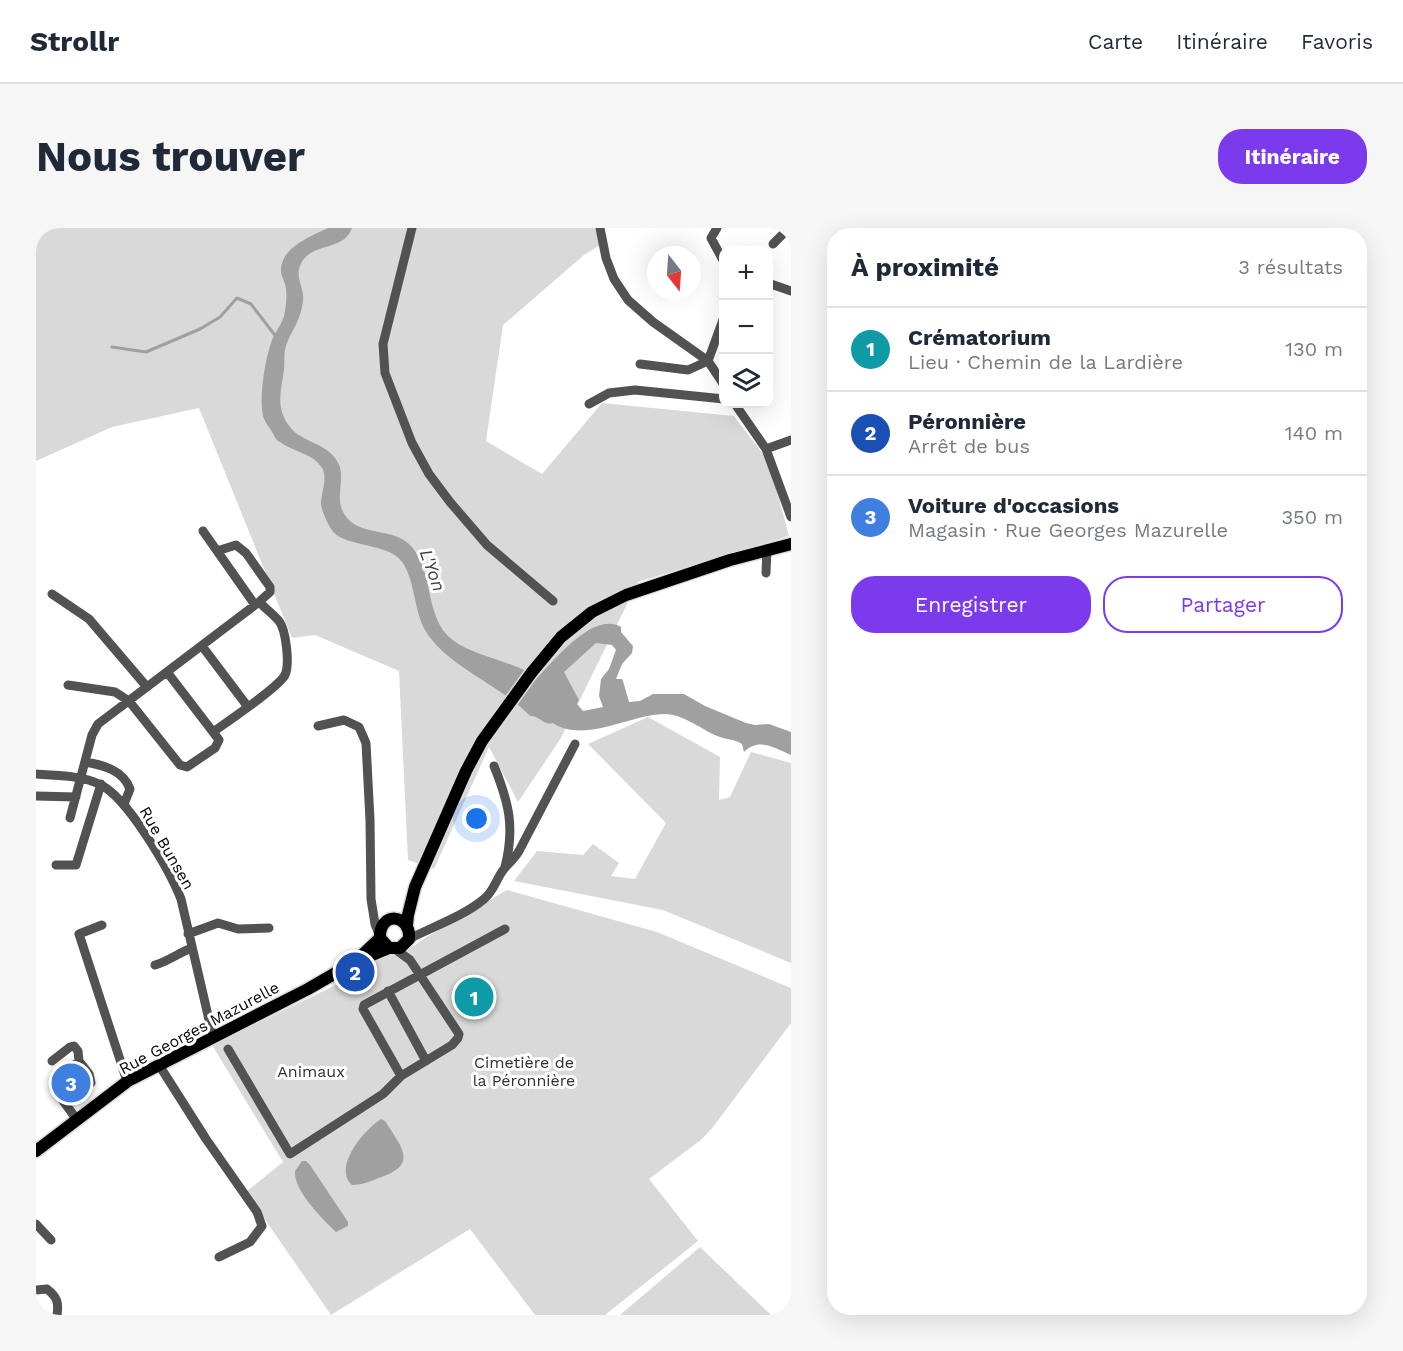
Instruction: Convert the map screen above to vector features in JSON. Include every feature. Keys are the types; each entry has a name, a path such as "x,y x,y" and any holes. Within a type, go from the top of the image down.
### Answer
{"main road":[{"path":"353,963 402,939 416,887 466,771 482,741 551,647 573,626 608,603 767,549 791,544"},
{"path":"353,963 380,936 383,924 391,919 416,887"},
{"path":"391,919 403,921 402,939"},
{"path":"380,936 402,939"},
{"name":"Rue Georges Mazurelle","path":"36,1151 128,1082 308,989 353,963"}],"street":[{"path":"412,228 383,345 385,373 412,443 429,474 487,545 554,601"},
{"path":"600,228 606,258 614,279 628,300 653,322 708,361 719,379"},
{"path":"706,228 719,254"},
{"path":"711,238 717,228"},
{"path":"773,244 789,228"},
{"path":"773,285 791,291"},
{"path":"640,364 688,370 708,361 719,328"},
{"path":"589,404 609,393 635,390 719,399"},
{"path":"738,408 766,449 791,517"},
{"path":"766,449 791,440"},
{"path":"202,531 257,604 280,622 284,632 287,660 285,675 276,685 213,732"},
{"path":"70,818 92,735 98,724 270,592 270,586 246,553 236,545 217,551"},
{"path":"766,573 767,549"},
{"path":"52,594 89,619 147,687"},
{"path":"202,646 248,706"},
{"path":"68,685 115,692 129,701 180,765 187,767 215,748 219,740 167,672"},
{"path":"318,726 344,720 359,727 366,743 372,912 380,936"},
{"path":"505,867 519,851 575,744"},
{"path":"85,762 106,766 127,780 130,789 124,804"},
{"path":"228,1049 290,1154 383,1094 401,1076 452,1045 459,1034 410,960 402,939 427,930 482,901 492,892 505,867 510,817 507,801 494,766"},
{"name":"Rue Bunsen","path":"36,774 82,778 101,784 124,804 175,884 181,899 213,1037"},
{"path":"56,865 76,865 101,784"},
{"path":"36,796 75,797"},
{"path":"372,912 380,918 391,919"},
{"path":"188,934 218,923 238,929 269,928"},
{"path":"102,925 79,934 128,1082"},
{"path":"401,1076 363,1010 364,1005 505,929"},
{"path":"155,965 169,960 176,953 192,948"},
{"path":"388,991 426,1060"},
{"path":"52,1061 70,1047 74,1046 78,1051 79,1061 89,1074 91,1083 73,1098"},
{"path":"76,1120 54,1088 55,1081 79,1061"},
{"path":"159,1065 206,1139 257,1212 262,1226 250,1242 219,1257"},
{"path":"36,1224 51,1240"},
{"path":"36,1290 47,1289 56,1297 59,1306 57,1315"}],"green space":[{"path":"36,228 595,228 600,245 584,255 503,325 486,441 542,474 602,403 734,416 769,462 789,536 638,582 561,738 518,802 489,747 434,869 408,860 399,671 315,635 292,638 199,408 112,427 36,461"},
{"path":"648,717 720,757 719,800 730,797 751,752 791,763 791,963 663,910 514,881 537,851 583,855 593,844 619,863 611,876 635,879 666,823 588,744"},
{"name":"Cimetière de la Péronnière","path":"507,890 657,932 791,988 791,1023 713,1127 702,1139 649,1179 698,1241 605,1315 535,1315 470,1229 331,1315 246,1192 283,1162 212,1045 346,980 379,957 405,952"},
{"path":"700,1247 771,1315 620,1315"}],"shaded area":[{"path":"328,228 352,228 348,236 341,241 304,258 300,266 303,301 285,350 280,399 282,413 295,432 327,450 337,461 341,475 341,506 350,521 364,528 403,539 417,554 426,577 435,613 447,635 462,646 522,669 536,679 574,640 586,632 598,626 610,624 621,627 621,632 633,646 632,653 622,664 616,679 622,679 629,702 640,701 653,694 684,694 705,706 746,723 769,724 791,732 791,755 767,745 755,745 744,752 739,742 720,737 672,715 652,715 608,726 579,730 565,729 530,716 518,705 460,665 435,643 421,622 407,570 396,556 336,535 331,529 321,504 324,481 322,468 314,459 277,440 265,421 262,408 262,388 267,357 285,311 286,291 281,273 282,263 291,249","holes":["596,643 612,645 616,650 609,669 601,679 599,696 603,707 583,711 577,704 579,700 564,672"]},
{"path":"381,1119 385,1121 400,1145 403,1152 401,1165 384,1176 352,1185 347,1177 348,1159 367,1131"},
{"path":"302,1161 310,1165 348,1222 348,1226 336,1232 304,1195 296,1179 295,1171"}],"waterway":[{"path":"112,347 146,352 200,329 220,317 237,298 251,304 277,338"}],"place":[{"name":"Péronnière","path":"355,972"},
{"name":"Crématorium","path":"474,997"},
{"name":"Voiture d'occasions","path":"71,1083"}],"water label":[{"name":"L'Yon","path":"433,570"}],"park label":[{"name":"Animaux","path":"311,1071"}]}
